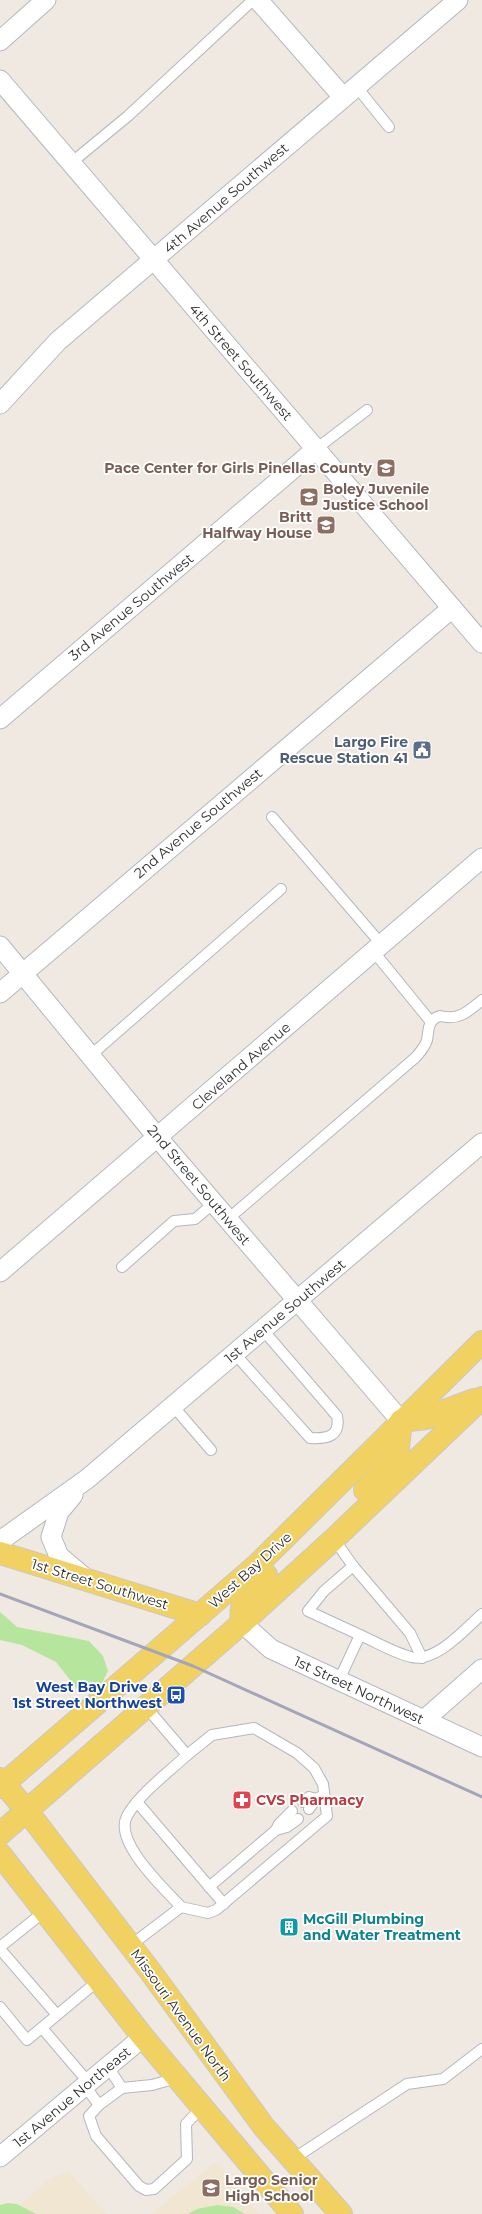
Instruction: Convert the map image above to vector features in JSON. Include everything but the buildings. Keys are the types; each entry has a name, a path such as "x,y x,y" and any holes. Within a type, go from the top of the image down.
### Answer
{"main road":[{"name":"West Bay Drive","path":"1,1784 258,1565 324,1501 482,1342"},
{"path":"334,1539 348,1508 397,1457 401,1422 426,1418 482,1397"},
{"path":"0,1834 242,1623 334,1539 482,1397"},
{"path":"242,1623 241,1612 243,1600 248,1592 311,1532 319,1517 324,1501"},
{"name":"1st Street Southwest","path":"0,1553 200,1615"},
{"name":"Missouri Avenue North","path":"1,1784 27,1811 131,1946 264,2127 341,2214"},
{"path":"0,1854 177,2078 292,2214"}],"street":[{"path":"0,41 46,0"},
{"path":"258,0 349,92"},
{"name":"4th Avenue Southwest","path":"0,404 58,341 458,0"},
{"name":"4th Street Southwest","path":"0,80 482,643"},
{"name":"3rd Avenue Southwest","path":"0,719 316,449"},
{"name":"2nd Avenue Southwest","path":"0,992 452,608"},
{"name":"Cleveland Avenue","path":"0,1272 158,1138 482,858"},
{"name":"2nd Street Southwest","path":"0,946 158,1138 401,1422"},
{"name":"1st Avenue Southwest","path":"0,1541 87,1479 482,1143"},
{"name":"1st Avenue Southwest","path":"87,1479 59,1512 51,1536 59,1556 88,1580"},
{"name":"1st Street Northwest","path":"242,1623 271,1649 482,1747"},
{"path":"424,1720 482,1669"},
{"name":"1st Avenue Northeast","path":"0,2157 144,2037"}],"lane":[{"path":"71,163 128,116 253,0"},
{"path":"349,92 389,127"},
{"path":"316,449 367,410"},
{"path":"272,817 378,948 431,1022"},
{"path":"90,1056 282,890"},
{"path":"228,1219 416,1057 422,1050 431,1022 440,1016 448,1018 460,1017 482,1000"},
{"path":"122,1267 174,1221 195,1219 214,1203"},
{"path":"235,1354 310,1438 326,1439 335,1433 339,1423 337,1416 263,1330"},
{"path":"173,1406 211,1450"},
{"path":"334,1539 353,1566 410,1633 422,1658"},
{"path":"353,1566 324,1591 308,1611 411,1657 422,1658 435,1654 482,1614"},
{"path":"339,1680 360,1635"},
{"path":"146,1707 187,1755"},
{"path":"254,1728 292,1750 314,1768 323,1784 320,1797 327,1816 224,1904 216,1910 208,1913 181,1907 138,1858 128,1840 125,1831 126,1817 137,1802 187,1755 212,1735 254,1728"},
{"path":"306,1805 309,1797 320,1797"},
{"path":"137,1802 224,1904"},
{"path":"209,1887 276,1830 279,1824 295,1815"},
{"path":"131,1946 181,1907"},
{"path":"45,1910 0,1948 57,2015"},
{"path":"0,2007 28,2040 99,1980"},
{"path":"42,2028 87,2084 99,2105"},
{"path":"293,2159 407,2084 443,2079 482,2049"},
{"path":"108,2067 122,2088"},
{"path":"177,2078 152,2085 122,2088 99,2105 89,2116 96,2136 139,2186 146,2190 154,2189 187,2159 186,2124 202,2108"}],"shaded area":[{"name":"Largo Senior High School","path":"216,2162 260,2214 151,2214"},
{"path":"68,2171 106,2214 9,2214 50,2179"}],"green space":[{"path":"0,1612 17,1627 89,1641 103,1656 108,1671 101,1685 78,1690 56,1662 22,1645 0,1640"},
{"path":"8,2203 17,2204 36,2214 0,2214 0,2205"},
{"path":"217,2205 233,2207 245,2214 188,2214 197,2209"}],"railway":[{"path":"0,1594 193,1666 482,1797"}],"place":[{"name":"Pace Center for Girls Pinellas County","path":"386,468"},
{"name":"Boley Juvenile Justice School","path":"309,497"},
{"name":"Britt Halfway House","path":"326,525"},
{"name":"Largo Fire Rescue Station 41","path":"422,750"},
{"name":"West Bay Drive & 1st Street Northwest","path":"176,1695"},
{"name":"CVS Pharmacy","path":"242,1800"},
{"name":"McGill Plumbing and Water Treatment","path":"289,1927"},
{"name":"Largo Senior High School","path":"211,2188"}]}
